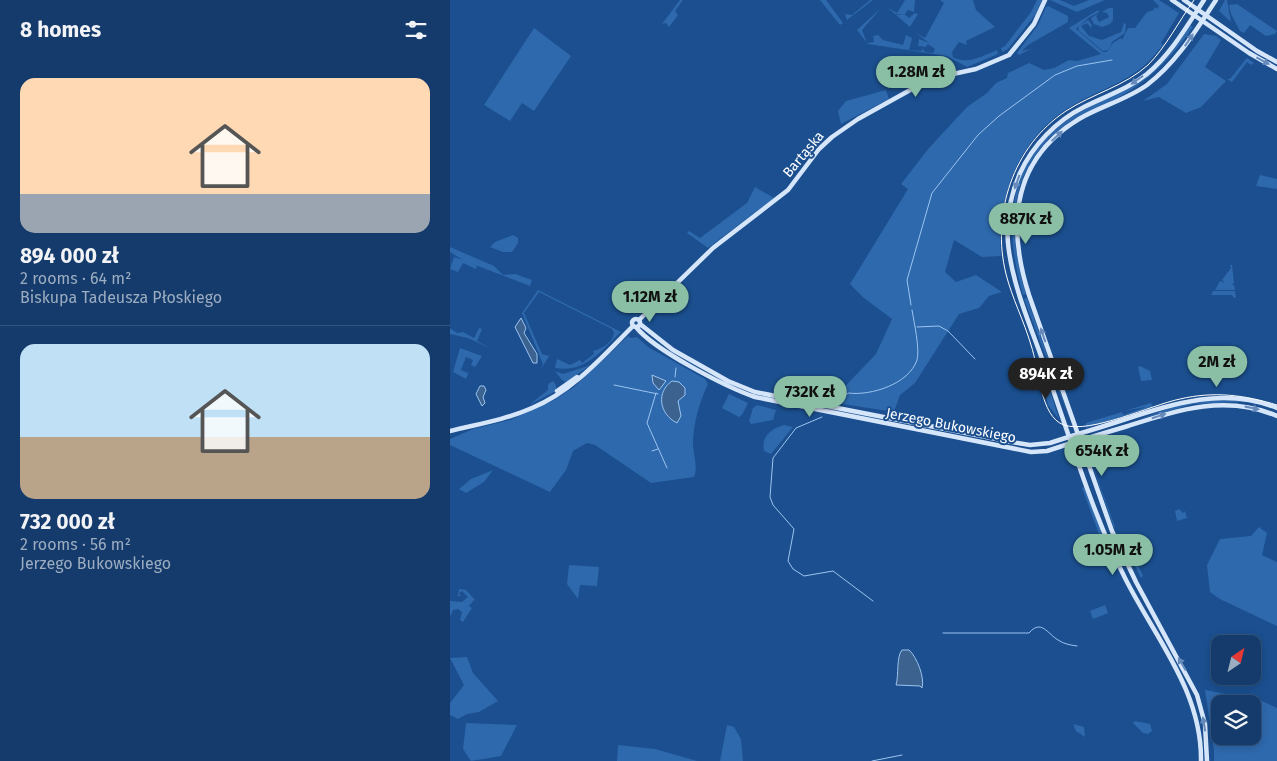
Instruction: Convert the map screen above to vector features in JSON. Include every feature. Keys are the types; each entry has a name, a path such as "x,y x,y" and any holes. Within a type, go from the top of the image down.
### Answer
{"main road":[{"name":"Bartąska","path":"450,431 500,420 523,411 592,366 713,248 788,190 818,150 832,137 858,119 930,79 976,69 1009,55 1034,24 1045,0"},
{"path":"1172,0 1249,53 1277,69"},
{"path":"1184,0 1257,51 1277,62"},
{"path":"1200,761 1198,725 1188,691 1121,570 1096,511 1014,273 1008,232 1013,193 1031,154 1049,132 1079,110 1126,88 1147,74 1172,47 1204,0"},
{"path":"1207,761 1203,718 1194,689 1121,552 1077,435 1021,271 1016,234 1022,192 1034,165 1057,135 1080,118 1134,93 1154,79 1180,54 1216,0"},
{"path":"627,332 632,330 643,331 643,316"},
{"name":"Jerzego Bukowskiego","path":"637,324 657,346 719,381 756,397 1031,452 1047,451 1172,412 1199,406 1240,406 1277,416"},
{"name":"Jerzego Bukowskiego","path":"643,331 718,376 755,392 1030,445 1041,445 1070,437 1193,399 1232,398 1260,402 1277,408"}],"shaded area":[{"path":"680,0 683,0 675,11 678,15 669,27 666,23 662,24"},
{"path":"820,0 826,0 843,23 840,25"},
{"path":"870,0 873,0 847,20 845,14 852,15"},
{"path":"905,0 915,0 914,12 908,10 905,14 895,14 888,8 897,13"},
{"path":"940,0 973,0 976,10 995,27 966,41 967,45 959,42 952,52 953,57 969,60 997,50 998,54 967,67 947,56 868,44 874,42 873,36 878,35 883,40 903,45 906,35 912,38 909,50 922,51 922,48 925,52 933,53 935,49 928,44 926,47 918,46 919,39 929,43 916,33 925,38 944,3"},
{"path":"1037,0 1042,0 1036,14 1008,49 1002,52 1001,48 1005,46 1031,12"},
{"path":"1050,0 1060,0 1074,6 1089,0 1105,0 1077,12"},
{"path":"1153,0 1159,0 1179,13 1161,43 1163,45 1136,72 1065,110 1048,123 1022,155 1006,194 1000,235 1001,256 982,257 954,240 945,272 956,282 976,275 1002,292 989,296 979,308 959,314 915,383 900,395 894,412 843,404 832,400 876,354 892,319 864,298 850,284 908,189 901,184 929,148 967,107 987,93 996,83 1007,78 1008,73 1029,63 1044,70 1054,68 1069,60 1077,61 1101,54 1069,28 1098,10 1099,12 1088,18 1076,29 1103,52 1107,52 1113,43 1121,38 1122,40 1128,28 1135,28 1147,12 1154,10 1154,7 1157,9 1159,6"},
{"path":"1225,0 1227,0 1231,22 1219,11"},
{"path":"1237,4 1277,31 1275,34 1266,36 1250,25 1244,33 1240,31 1231,14 1229,5"},
{"path":"1048,6 1068,16 1068,22 1028,45 1022,51 1031,49 1019,55 1017,53 1038,25"},
{"path":"881,8 862,30 867,42 857,30"},
{"path":"1113,8 1113,20 1110,24 1102,27 1094,24 1091,18 1099,13 1096,16 1099,22 1109,17 1107,13 1102,12"},
{"path":"915,13 918,14 910,27 896,15 904,14 909,18"},
{"path":"1088,20 1092,25 1091,28 1087,23 1081,26 1089,36 1102,40 1121,32 1124,23 1126,24 1125,33 1112,42 1109,50 1103,51 1078,30 1079,26"},
{"path":"1190,25 1193,27 1176,50 1147,78 1125,94 1071,121 1050,138 1034,157 1023,177 1017,198 1015,221 1016,245 1026,294 1023,295 1016,267 1012,214 1016,190 1025,168 1038,147 1057,128 1082,111 1127,89 1158,67"},
{"path":"534,28 571,56 534,111 522,103 510,121 484,105"},
{"path":"1204,34 1216,36 1221,40 1205,67 1226,81 1201,107 1186,113 1159,97 1143,101 1167,84"},
{"path":"1247,58 1254,63 1251,65 1247,62 1232,82 1227,79 1230,79"},
{"path":"886,90 889,99 841,124 838,111 846,101"},
{"path":"1260,175 1277,179 1277,189 1256,186"},
{"path":"755,187 774,198 708,248 687,233 689,231 700,238 747,203"},
{"path":"513,235 518,238 518,243 512,252 503,252 490,247 495,242"},
{"path":"450,247 494,266 503,275 515,274 532,280 530,286 470,263 477,266 476,269 463,263 458,272 450,269 454,257 463,260 450,252"},
{"path":"1230,265 1232,265 1234,283 1232,285 1234,285 1235,290 1215,290 1220,281 1225,283 1222,280 1231,268"},
{"path":"538,290 621,332 584,364 566,369 555,368 557,359 570,365 580,360 582,363 594,354 593,351 600,349 609,342 614,333 612,329 539,292 524,313 542,354 549,356 541,369 543,364 522,313"},
{"path":"1213,291 1235,291 1236,297 1234,298 1232,295 1211,295"},
{"path":"1027,298 1071,423 1024,299"},
{"path":"521,318 526,328 524,333 537,354 537,363 533,363 515,327"},
{"path":"450,328 457,333 463,332 474,338 479,328 482,329 477,341 492,349 468,338 450,334"},
{"path":"628,336 631,338 637,337 648,347 705,379 708,384 699,406 694,430 693,446 696,466 694,477 651,483 595,445 587,443 573,451 566,470 550,492 450,445 450,439 473,429 510,420 554,400 574,387","holes":["672,381 676,381 685,395 678,401 680,420 662,392"]},
{"path":"460,348 482,356 475,367 471,365 473,360 466,357 461,370 468,373 470,369 466,379 453,372"},
{"path":"1036,348 1059,419 1048,405"},
{"path":"591,365 566,382 555,371 563,374"},
{"path":"1140,366 1150,371 1152,380 1141,381 1138,367"},
{"path":"652,375 666,381 659,390 653,383"},
{"path":"553,381 556,385 556,391 529,405 548,390 548,384"},
{"path":"672,381 679,382 685,388 685,395 678,401 681,416 677,423 666,414 662,403 664,391"},
{"path":"480,386 484,386 486,390 483,397 485,403 482,406 476,394"},
{"path":"729,394 748,403 739,417 722,408"},
{"path":"1176,400 1086,428 1086,423 1122,412 1123,415 1146,407 1124,411 1151,403 1153,407"},
{"path":"1212,400 1239,402 1193,404 1138,420 1172,407"},
{"path":"757,405 776,410 773,420 751,424 749,421 753,408"},
{"path":"784,425 793,427 771,454 764,451 764,441 768,434"},
{"path":"1087,449 1115,527 1114,528"},
{"path":"493,470 484,482 466,493 459,489 471,479"},
{"path":"1084,487 1102,533 1099,534 1082,488"},
{"path":"1179,509 1183,513 1185,511 1187,518 1177,521 1175,511"},
{"path":"1259,527 1267,533 1262,555 1277,562 1277,626 1220,599 1210,592 1207,565 1220,539 1251,536"},
{"path":"1132,545 1136,550 1135,558 1143,576 1141,578 1128,552 1127,547"},
{"path":"569,565 599,567 597,586 580,585 578,599 567,584"},
{"path":"459,589 466,590 476,601 474,600 469,606 472,608 463,622 460,620 462,612 458,609 453,610 450,617 450,601 462,602 468,597 462,591 459,593 461,596 458,596"},
{"path":"1105,605 1108,613 1093,619 1090,611"},
{"path":"902,650 909,650 915,657 920,668 922,688 920,686 896,685 899,657"},
{"path":"467,657 473,673 498,701 479,712 467,714 458,719 450,715 450,703 464,685 450,658"},
{"path":"1205,690 1231,695 1211,695 1211,731"},
{"path":"1261,701 1277,708 1277,761 1214,761 1213,745 1261,745"},
{"path":"1135,721 1150,724 1152,731 1148,734 1143,733 1133,723"},
{"path":"466,723 517,725 501,756 471,761 463,749"},
{"path":"1073,724 1084,727 1085,737 1076,731"},
{"path":"727,725 734,727 741,739 743,761 720,761"},
{"path":"618,745 655,749 697,761 617,761"}],"waterway":[{"path":"911,305 907,280 932,193 978,135 999,116 1055,75 1077,66 1112,60"},
{"path":"837,403 848,393 867,392 888,387 906,376 913,368 917,360 918,349 912,310"},
{"path":"917,327 939,326 948,331 975,359"},
{"path":"675,377 676,368"},
{"path":"614,385 658,394"},
{"path":"656,393 647,423 667,468"},
{"path":"822,417 796,428 773,458 770,497 773,505 794,529 788,561 793,569 804,576 833,571 873,601"},
{"path":"652,451 658,449"},
{"path":"943,633 1029,633 1033,629 1041,627 1060,641 1077,646"},
{"path":"872,761 902,755"}],"tram line":[{"path":"1194,0 1167,42 1148,65 1129,79 1066,111 1032,143 1010,183 1004,205 1002,251 1006,274 1031,345 1045,402 1056,420 1064,425 1076,427 1089,426 1121,418 1168,402 1205,395 1229,395 1277,405"}]}
